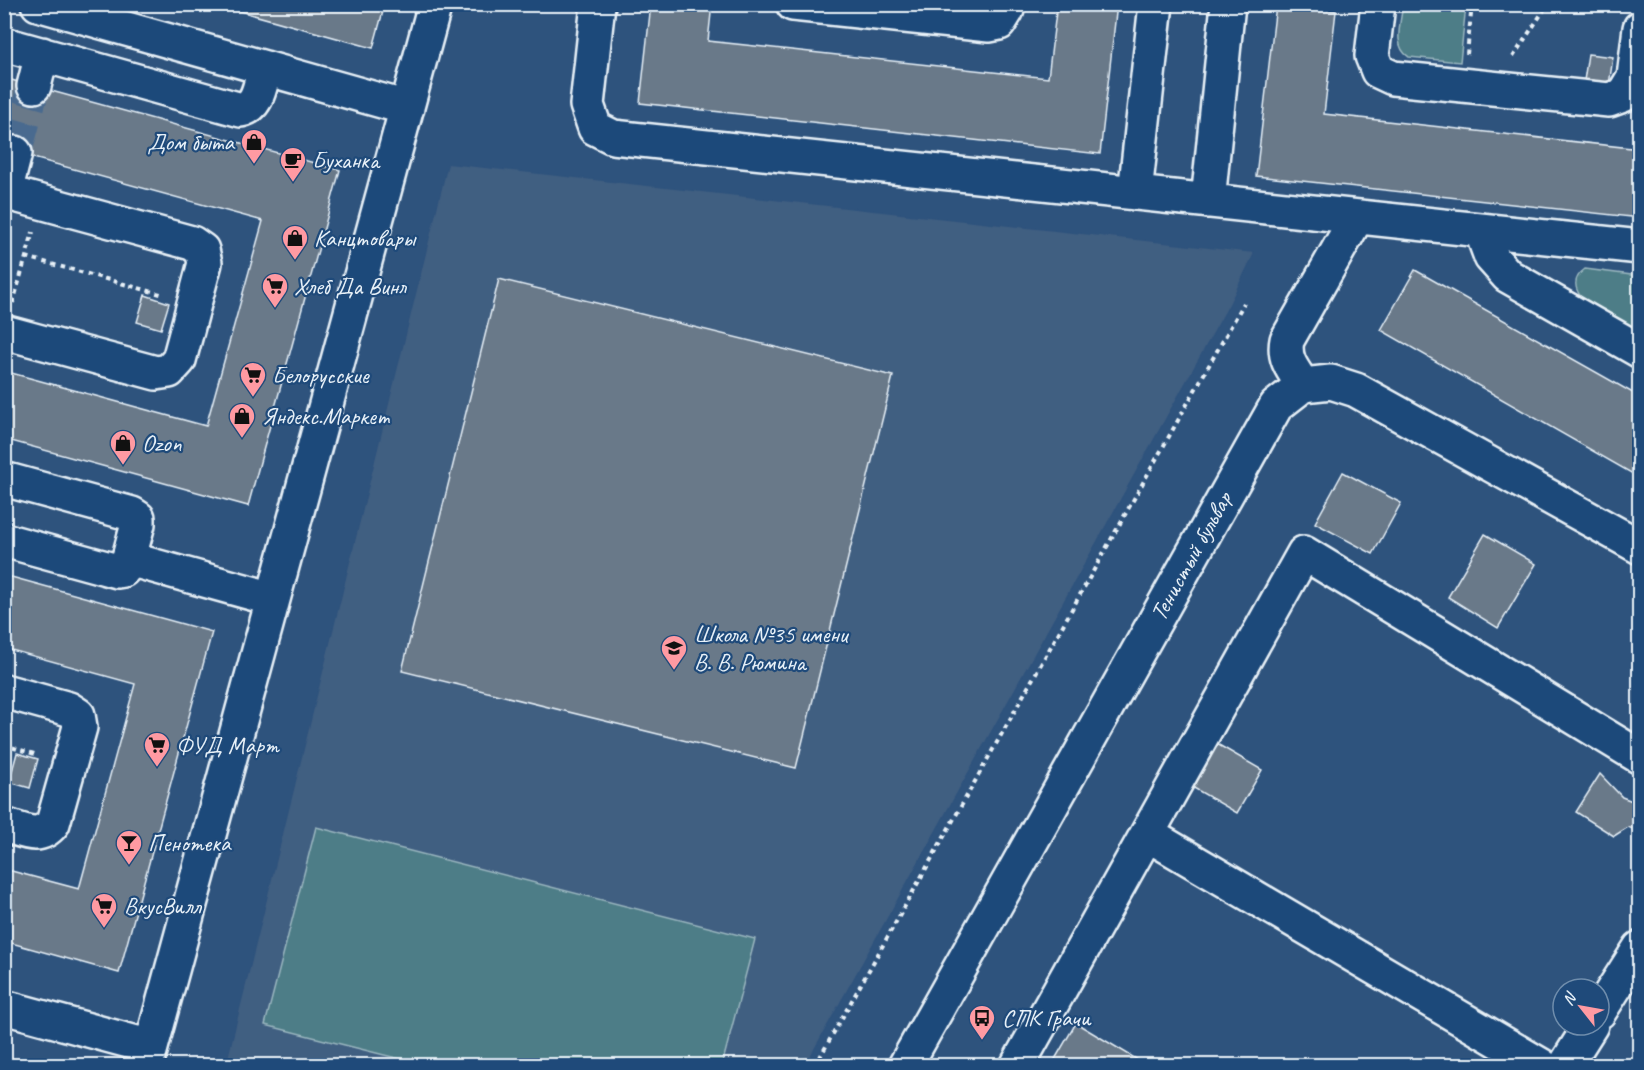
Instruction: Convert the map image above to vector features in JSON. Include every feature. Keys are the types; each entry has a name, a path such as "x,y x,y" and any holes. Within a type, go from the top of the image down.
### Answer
{"street":[{"path":"4,1007 148,1056 435,4"},
{"path":"598,4 587,105 595,128 613,137 1640,247"},
{"path":"793,4 989,25 999,23 1007,10 1007,4"},
{"path":"1136,193 1155,4"},
{"path":"1208,201 1228,4"},
{"path":"1378,4 1372,56 1378,71 1393,78 1609,100 1623,95 1634,77 1640,28"},
{"path":"50,6 407,108"},
{"path":"4,44 241,110 249,108 255,101 265,68"},
{"path":"34,86 42,54"},
{"path":"5,332 156,373 169,371 179,360 205,263 202,250 192,243 5,192 15,153"},
{"path":"1357,217 1287,340 1284,351 1287,360 1303,385 1330,382 1356,390 1640,547"},
{"path":"1481,230 1491,257 1508,276 1640,351"},
{"name":"Тенистый бульвар","path":"905,1065 1276,406 1303,385"},
{"path":"4,479 132,514 138,518 129,559 123,570 117,571 4,540"},
{"path":"1017,1065 1304,553 1640,757"},
{"path":"129,559 273,599"},
{"path":"4,692 69,709 78,716 80,728 53,823 47,831 37,834 4,825"},
{"path":"1147,834 1542,1065"},
{"path":"1611,993 1640,948"},
{"path":"1565,1065 1583,1037"}],"path":[{"path":"1472,4 1478,86"},
{"path":"1478,86 1548,4"},
{"path":"5,332 42,202"},
{"path":"26,258 194,304"},
{"path":"815,1065 1244,303"}],"shaded area":[{"name":"Школа №35 имени В. В. Рюмина","path":"448,164 1254,253 1229,304 805,1065 226,1066"}],"green space":[{"path":"1403,4 1466,5 1460,62 1409,57 1404,53 1399,41"},
{"path":"1585,269 1639,276 1639,331 1581,297 1576,282"},
{"path":"316,827 755,939 722,1065 424,1065 265,1025"}],"building":[{"path":"214,4 385,4 373,48"},
{"path":"651,4 712,4 708,41 1048,78 1057,4 1117,4 1100,154 640,103"},
{"path":"1276,5 1336,11 1324,114 1640,149 1640,218 1256,176"},
{"path":"1588,54 1613,57 1609,85 1584,81"},
{"path":"4,78 340,170 248,506 4,439 4,371 206,426 263,221 4,150"},
{"path":"1415,270 1640,397 1640,478 1381,330"},
{"path":"499,279 893,376 796,768 402,671"},
{"path":"145,295 169,303 161,329 137,322"},
{"path":"1343,472 1401,503 1373,554 1315,523"},
{"path":"1485,534 1536,564 1498,628 1448,597"},
{"path":"4,575 212,632 119,973 4,941 4,869 79,889 135,684 4,648"},
{"path":"1217,744 1262,770 1237,813 1192,787"},
{"path":"17,753 38,759 30,788 9,782"},
{"path":"1600,774 1622,797 1640,804 1638,831 1628,827 1614,836 1576,812"},
{"path":"1076,1023 1138,1060 1135,1066 1051,1066"}],"tunnel":[{"path":"15,153 34,86"}],"place":[{"name":"Дом быта","path":"254,165"},
{"name":"Буханка","path":"293,183"},
{"name":"Канцтовары","path":"295,261"},
{"name":"Хлеб Да Винл","path":"275,309"},
{"name":"Белорусские","path":"253,398"},
{"name":"Яндекс.Маркет","path":"242,439"},
{"name":"Ozon","path":"123,466"},
{"name":"Школа №35 имени В. В. Рюмина","path":"674,671"},
{"name":"ФУД Март","path":"157,768"},
{"name":"Пенотека","path":"129,866"},
{"name":"ВкусВилл","path":"104,929"},
{"name":"СПК Грачи","path":"982,1041"}]}
